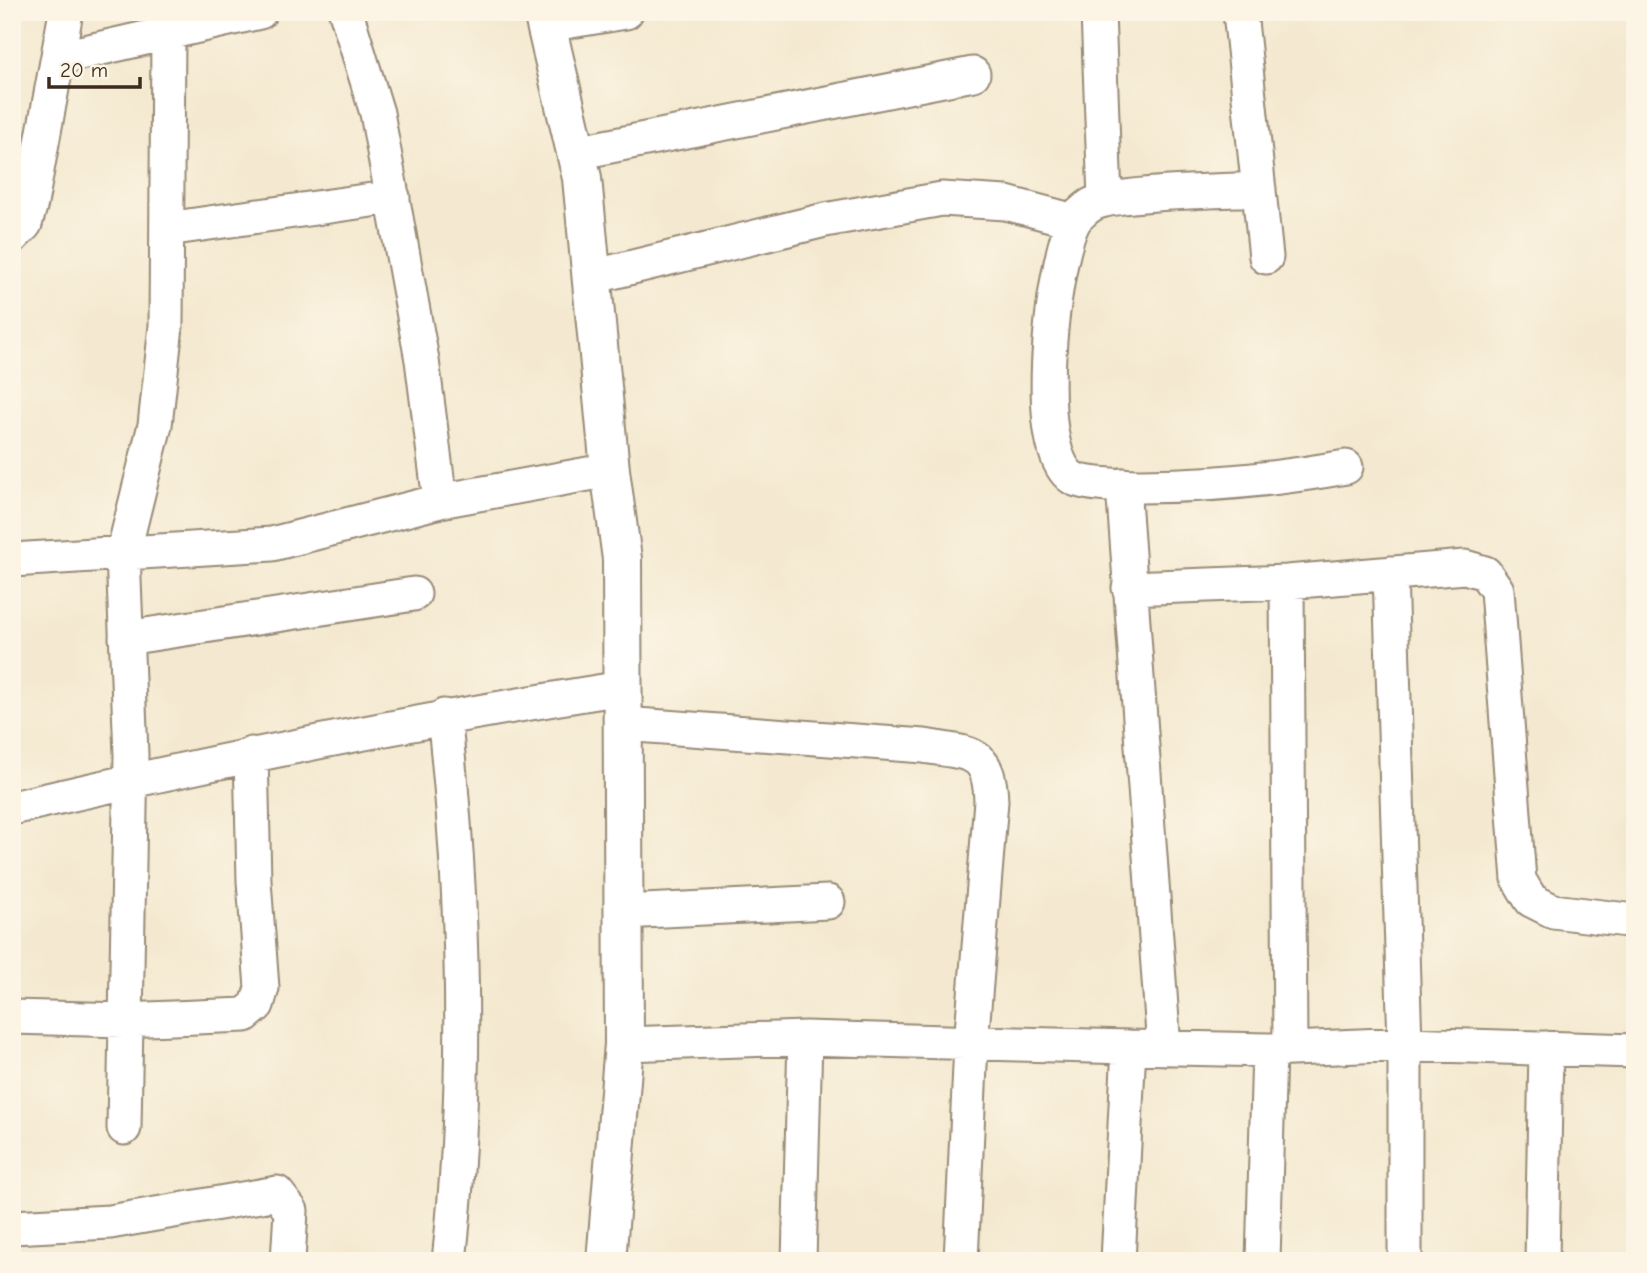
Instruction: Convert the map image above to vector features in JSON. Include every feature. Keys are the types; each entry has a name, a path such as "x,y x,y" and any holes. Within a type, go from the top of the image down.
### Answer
{"main road":[{"path":"545,19 582,178 610,470 622,559 624,1044 606,1261"}],"street":[{"path":"12,237 25,224 31,204 66,12"},
{"path":"58,58 260,12"},
{"path":"346,12 377,113 422,360 440,501"},
{"path":"545,19 626,12"},
{"path":"1098,12 1105,199"},
{"path":"1240,12 1266,257"},
{"path":"124,1128 129,781 123,554 155,425 166,326 168,34"},
{"path":"575,153 973,74"},
{"path":"1259,189 1105,199 1073,220 1065,243 1052,310 1048,407 1054,456 1061,468 1076,480 1123,485 1196,486 1346,467"},
{"path":"167,229 393,197"},
{"path":"592,277 825,220 942,200 1006,203 1073,220"},
{"path":"12,560 272,544 440,501 610,470"},
{"path":"1123,485 1164,1048"},
{"path":"1129,588 1287,582 1465,567 1485,573 1497,590 1519,880 1531,901 1553,911 1635,921"},
{"path":"1391,573 1405,1044 1405,1261"},
{"path":"1264,1261 1280,1049 1287,582"},
{"path":"126,638 414,594"},
{"path":"12,808 251,754 444,716 623,706 968,754 984,763 990,776 991,802 971,1044 961,1261"},
{"path":"444,716 456,851 461,1023 460,1158 449,1261"},
{"path":"12,1017 124,1020 245,1015 257,1004 262,988 254,881 251,754"},
{"path":"623,912 828,902"},
{"path":"799,1261 805,1038"},
{"path":"624,1044 805,1038 1164,1048 1280,1049 1405,1044 1635,1051"},
{"path":"1118,1261 1129,1047"},
{"path":"1542,1261 1546,1048"},
{"path":"12,1227 122,1220 277,1194 291,1211 288,1261"}]}
